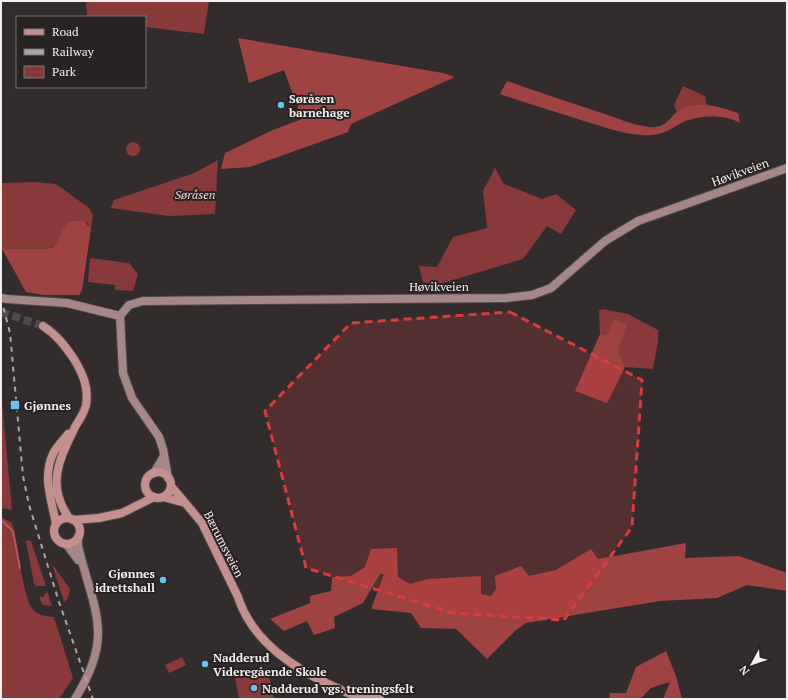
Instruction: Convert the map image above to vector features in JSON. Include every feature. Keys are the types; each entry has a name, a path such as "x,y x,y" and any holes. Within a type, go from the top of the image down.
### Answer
{"main road":[{"name":"Høvikveien","path":"120,319 129,305 143,301 506,298 532,295 551,288 605,241 638,221 787,168"},
{"path":"4,299 67,303 120,319 123,342 121,362 123,373 132,398 158,437 164,456 170,482 169,492 163,497"},
{"path":"43,326 61,340 84,378 86,391 86,406 59,462 56,476 63,510 79,527 78,546 84,572 97,613 98,640 96,656 91,670 75,699"},
{"path":"78,423 57,447 48,470 49,490 56,524 54,531 56,538 67,545 74,553 84,572"},
{"path":"137,505 146,490 147,479 154,473 164,456"},
{"path":"154,473 161,473 170,482"},
{"name":"Bærumsveien","path":"170,482 202,523 242,609 256,629 270,645 286,659 316,679 363,699"},
{"path":"146,490 154,498"},
{"path":"56,524 62,519 99,518 122,513 154,498 163,497 185,503"},
{"path":"67,545 72,543 79,536 87,524 99,518"},
{"name":"Bærumsveien","path":"238,598 270,639 301,664 328,679 380,699"}],"highlighted area":[{"path":"510,312 642,380 632,527 564,620 453,613 306,568 265,411 351,323"}],"green space":[{"path":"86,1 209,1 204,34 146,27 146,16 87,16"},
{"path":"683,86 705,96 707,108 679,117 674,105"},
{"path":"130,142 136,142 140,146 140,152 136,156 130,156 126,152 126,146"},
{"name":"Søråsen","path":"218,160 215,214 169,216 111,208 114,200 194,173"},
{"path":"495,168 504,184 542,199 556,194 576,210 561,234 547,226 523,259 436,285 423,282 419,266 437,267 453,237 487,228 483,191"},
{"path":"35,182 56,184 89,208 93,215 91,228 87,223 64,228 54,247 42,249 6,249 1,247 1,183"},
{"path":"90,258 129,263 138,274 133,291 115,290 115,285 88,282"},
{"path":"602,309 628,314 658,330 658,341 653,369 625,367 618,352 609,340 600,334 599,311"},
{"path":"1,391 12,510 1,508"},
{"path":"1,517 12,523 23,581 32,608 39,614 54,617 73,678 59,699 1,699"},
{"path":"27,540 31,541 46,586 36,586 34,583 26,542"},
{"path":"52,564 70,589 68,598 64,602"},
{"path":"47,591 52,606 43,605 39,597 43,597"},
{"path":"182,657 186,665 169,673 165,665"},
{"name":"Nadderud vgs. treningsfelt","path":"268,671 274,699 239,699 235,678"}],"shaded area":[{"path":"238,38 443,73 455,77 351,124 348,132 250,167 221,169 225,153 273,130 302,119 284,70 249,83"},
{"path":"507,81 643,126 661,126 678,111 689,106 696,105 710,105 738,113 740,123 727,118 712,116 689,120 669,130 653,135 627,133 609,129 500,94"},
{"path":"73,221 83,221 91,228 82,291 79,295 43,295 26,292 1,247 6,249 42,249 54,247 66,225"},
{"path":"614,320 627,324 618,350 625,367 607,403 575,391 600,334 606,336"},
{"path":"686,543 685,558 739,556 787,573 787,591 747,585 717,598 660,601 526,623 515,631 487,659 456,629 421,628 411,613 371,609 384,574 380,574 363,603 334,617 335,628 314,635 307,621 284,631 270,619 310,603 310,596 331,591 332,577 351,576 365,567 371,549 397,548 398,577 410,584 428,579 481,576 481,594 491,596 496,589 495,576 521,566 529,576 556,570 591,549 598,559"},
{"path":"666,651 676,676 682,699 663,699 670,682 651,688 640,699 609,699 610,693 626,693 636,667"}],"waterway":[{"path":"1,520 13,531 20,568"}],"tunnel":[{"path":"1,312 43,326"}],"railway":[{"path":"1,298 10,333 23,476 29,505 59,602 93,699"}],"place":[{"name":"Søråsen barnehage","path":"281,105"},
{"name":"Gjønnes","path":"15,405"},
{"name":"Gjønnes idrettshall","path":"163,580"},
{"name":"Nadderud Videregående Skole","path":"205,664"},
{"name":"Nadderud vgs. treningsfelt","path":"254,688"}]}
